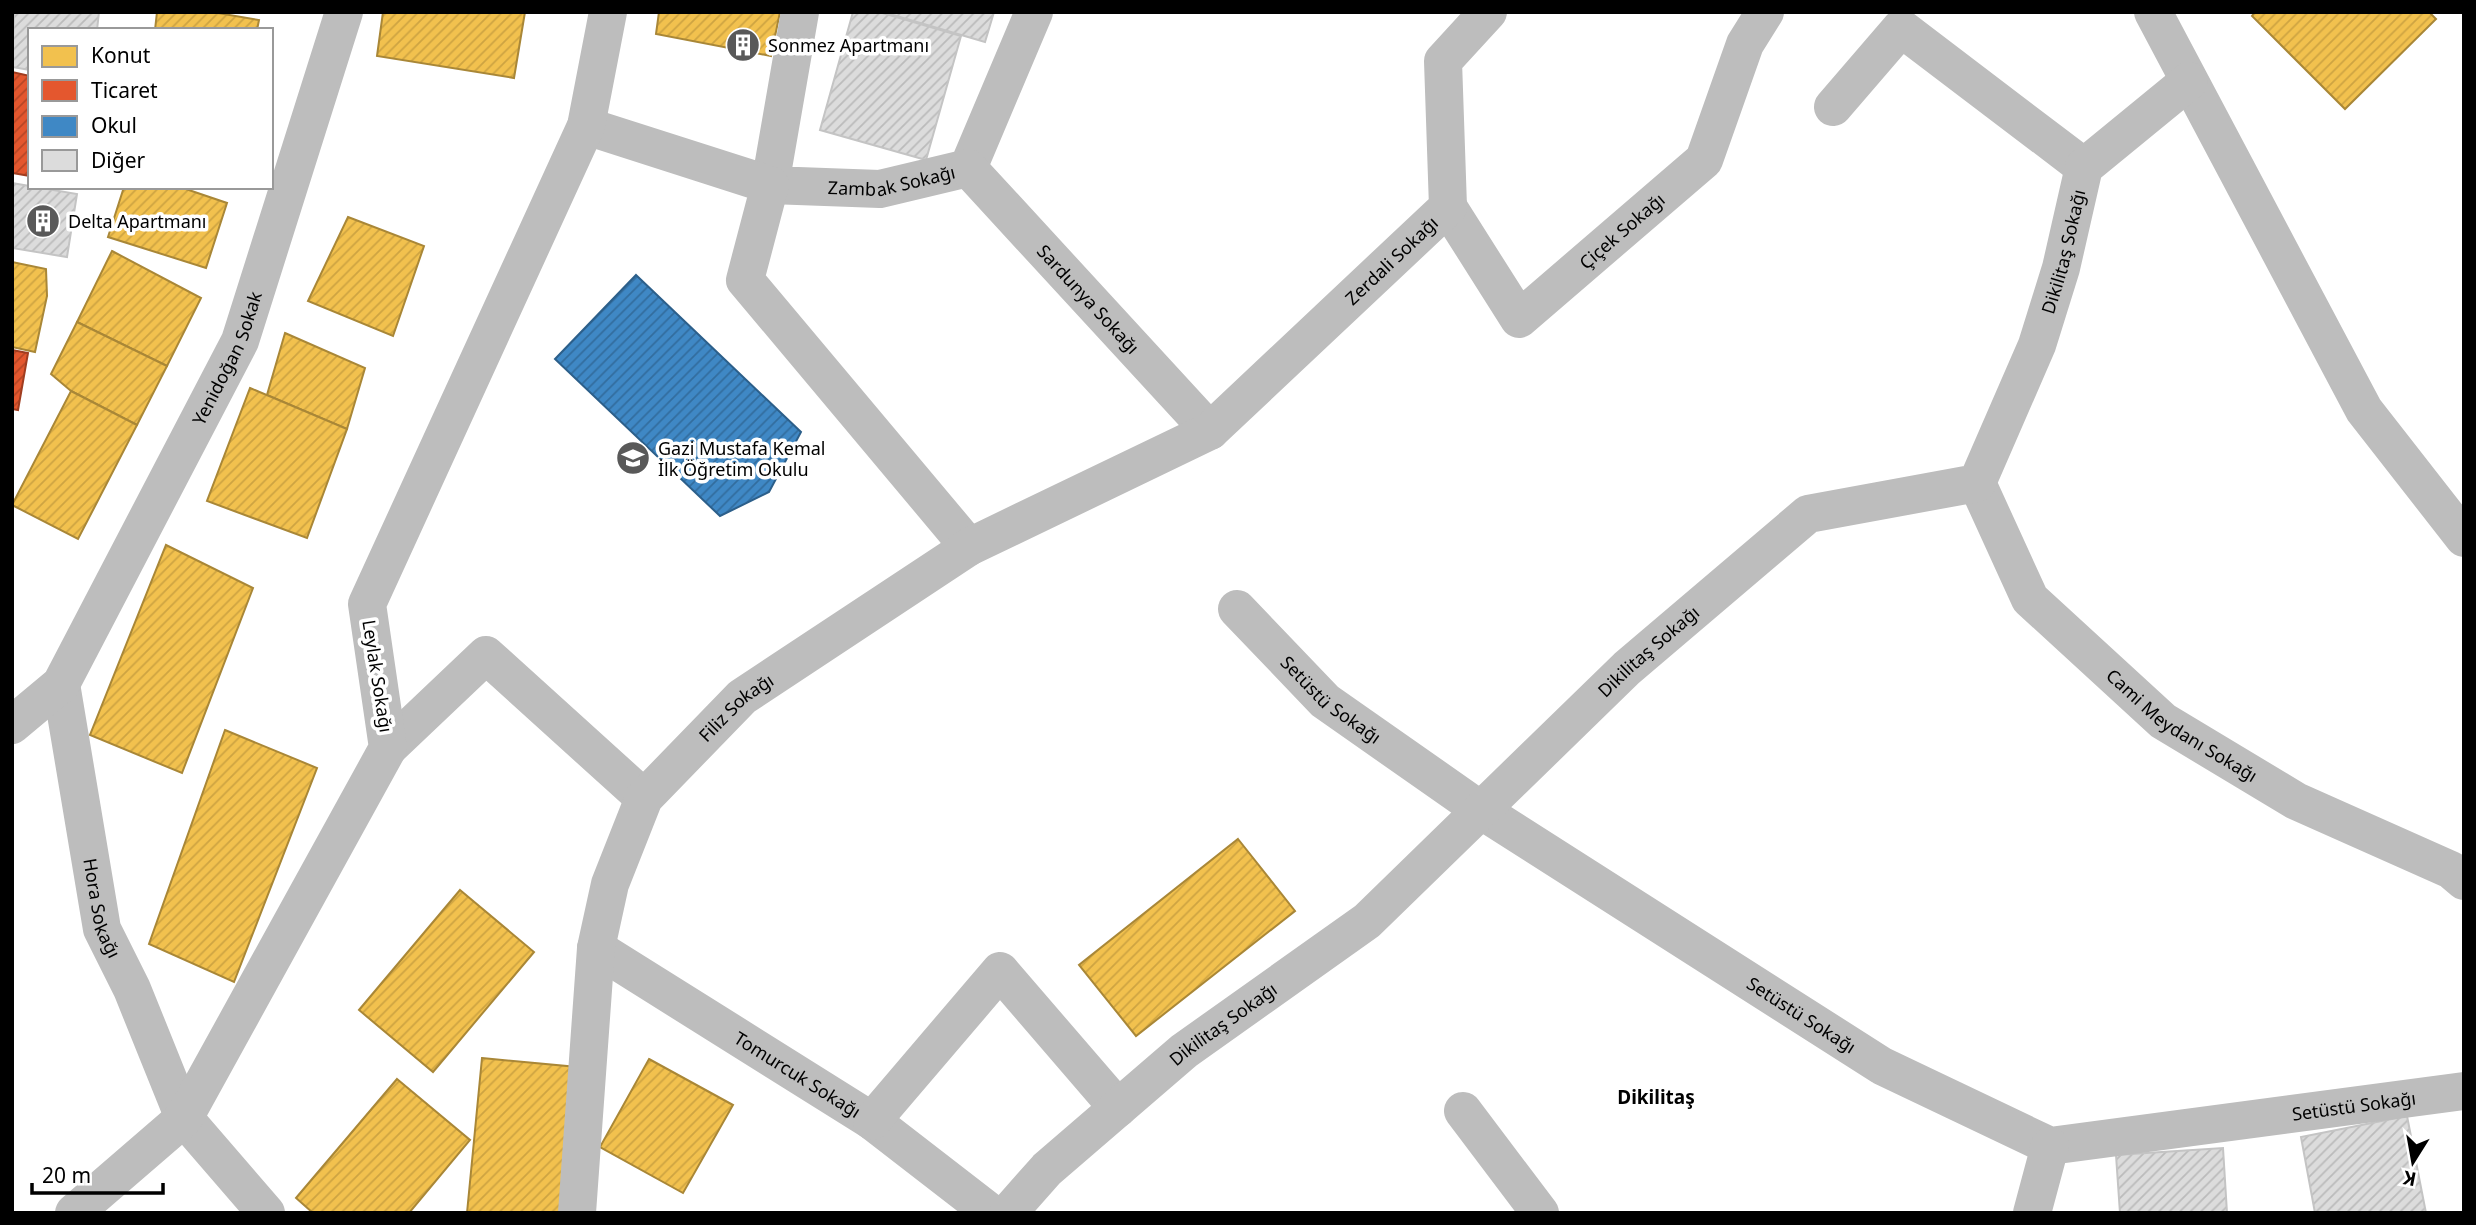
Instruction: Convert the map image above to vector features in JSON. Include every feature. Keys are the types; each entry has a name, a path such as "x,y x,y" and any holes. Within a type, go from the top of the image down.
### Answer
{"street":[{"name":"Yenidoğan Sokak","path":"61,684 240,341 344,12"},
{"name":"Leylak Sokağı","path":"74,1213 184,1118 388,748 367,604 586,126 608,12"},
{"path":"800,12 770,186 745,279 969,547"},
{"name":"Zambak Sokağı","path":"586,126 770,186 880,189 968,168 1034,12"},
{"name":"Zerdali Sokağı","path":"1210,431 1448,207 1443,61 1488,12"},
{"name":"Çiçek Sokağı","path":"1448,207 1519,319 1704,160 1745,44 1765,12"},
{"path":"2153,12 2364,410 2464,538"},
{"path":"1833,107 1901,27 2084,167"},
{"name":"Dikilitaş Sokağı","path":"1008,1213 1047,1169 1184,1051 1367,921 1627,668 1808,514 1977,483 2037,345 2061,268 2084,167 2189,81"},
{"name":"Sardunya Sokağı","path":"968,168 1210,431"},
{"name":"Filiz Sokağı","path":"585,1208 596,948 610,884 644,798 742,697 969,547 1210,431"},
{"name":"Cami Meydanı Sokağı","path":"1977,483 2030,599 2163,721 2296,801 2460,871"},
{"name":"Setüstü Sokağı","path":"1237,609 1325,701 1482,811 1882,1066 2050,1146 2464,1091"},
{"path":"388,748 486,655 644,798"},
{"path":"12,725 61,684"},
{"name":"Hora Sokağı","path":"61,684 102,929 132,989 184,1118 266,1213"},
{"name":"Tomurcuk Sokağı","path":"596,948 873,1121 991,1213"},
{"path":"873,1121 1000,971 1118,1108"},
{"path":"1463,1111 1540,1213"},
{"path":"2032,1213 2050,1146"}],"building: Konut":[{"path":"157,12 212,12 259,20 257,28 155,28"},
{"path":"383,12 525,12 514,78 377,56"},
{"name":"Sonmez Apartmanı","path":"659,12 780,12 771,56 656,34"},
{"path":"2255,12 2429,12 2436,19 2345,109 2252,16"},
{"path":"123,189 186,189 227,203 206,268 108,237"},
{"path":"348,217 424,246 393,336 308,301"},
{"path":"112,251 201,298 167,366 77,322"},
{"path":"12,262 46,269 47,296 35,352 12,347"},
{"path":"77,322 167,366 137,425 71,391 51,374"},
{"path":"285,333 365,368 347,429 267,395"},
{"path":"250,388 347,429 307,538 207,501"},
{"path":"71,391 137,425 78,539 12,505"},
{"path":"166,545 253,588 182,773 90,735"},
{"path":"225,730 317,768 234,982 149,944"},
{"path":"1238,839 1295,911 1136,1036 1079,965"},
{"path":"460,890 534,952 433,1072 359,1010"},
{"path":"482,1058 577,1067 564,1213 467,1213"},
{"path":"649,1059 733,1105 683,1193 600,1147"},
{"path":"397,1079 470,1140 409,1213 313,1213 296,1198"}],"building: Ticaret":[{"path":"12,72 28,76 28,176 12,173"},
{"path":"12,350 28,353 18,410 12,409"}],"building: Okul":[{"path":"636,275 801,432 769,492 720,516 555,359"}],"building: Diğer":[{"path":"14,12 99,12 97,28 28,28 28,70 12,67"},
{"path":"853,12 879,12 961,36 926,160 820,130"},
{"path":"883,12 994,12 985,42"},
{"name":"Delta Apartmanı","path":"12,183 28,186 28,189 77,194 67,257 12,248"},
{"path":"2407,1116 2426,1213 2315,1213 2301,1137"},
{"path":"2223,1148 2227,1213 2120,1213 2116,1155"}],"place":[{"name":"Sonmez Apartmanı","path":"743,45"},
{"name":"Delta Apartmanı","path":"43,221"},
{"name":"Gazi Mustafa Kemal İlk Öğretim Okulu","path":"633,458"}],"district":[{"name":"Dikilitaş","path":"1656,1097"}]}
